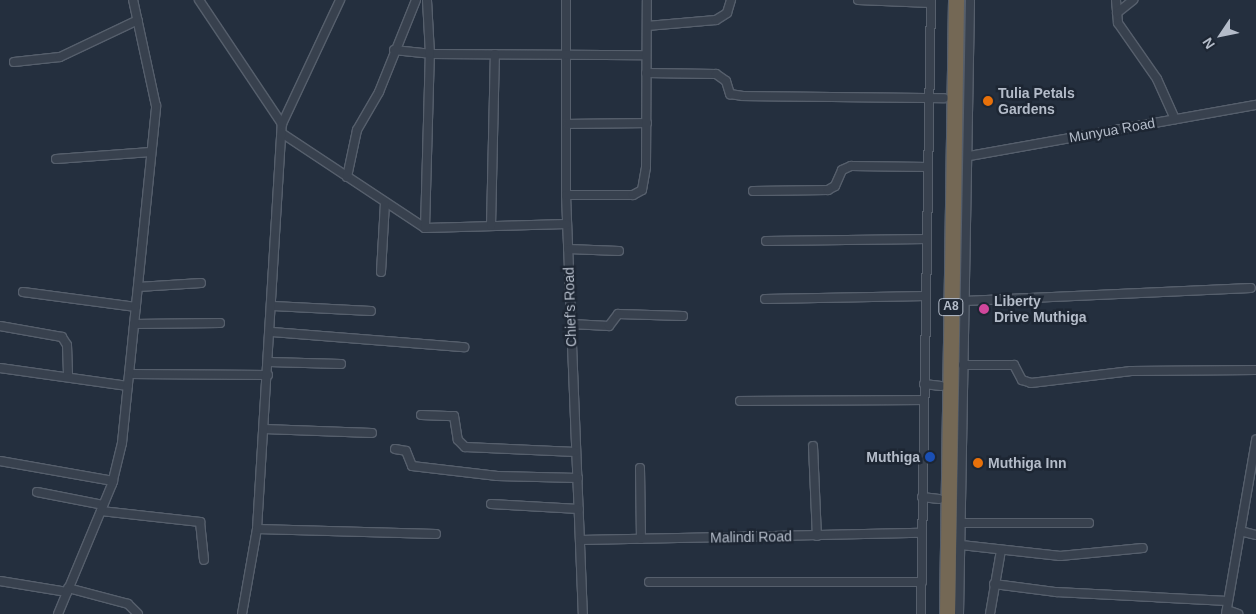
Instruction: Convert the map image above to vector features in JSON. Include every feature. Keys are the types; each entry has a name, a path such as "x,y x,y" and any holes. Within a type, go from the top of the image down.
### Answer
{"highway":[{"name":"A8","path":"947,614 961,126 961,84 956,0"},
{"name":"A8","path":"936,1 944,98 941,386 949,498 937,614"}],"street":[{"path":"58,614 113,481 120,457 156,106 133,0"},
{"path":"200,0 282,124 284,134 270,362 257,529 242,614"},
{"path":"282,124 340,2 330,0"},
{"path":"347,177 357,130 378,92 416,0"},
{"path":"425,228 430,54 427,0"},
{"name":"Chief's Road","path":"566,0 566,195 583,614"},
{"path":"566,195 639,194 646,167 647,0"},
{"path":"647,26 716,20 728,13 731,0"},
{"path":"858,0 936,1 928,100 921,614"},
{"path":"961,84 970,0"},
{"path":"1116,0 1118,23 1157,79 1175,119"},
{"path":"1117,13 1133,0"},
{"path":"14,62 60,57 138,20"},
{"path":"394,50 430,54 646,55"},
{"path":"491,226 494,54"},
{"path":"646,73 716,74 726,81 730,94 743,96 928,100 944,98"},
{"name":"Munyua Road","path":"969,156 1256,105"},
{"path":"567,124 647,123"},
{"path":"959,614 961,523 949,498 963,365 964,301 959,240 969,156 961,126"},
{"path":"284,134 385,204 425,228 567,224"},
{"path":"56,159 151,152"},
{"path":"753,191 828,190 834,186 842,170 851,166 928,167"},
{"path":"381,272 385,204"},
{"path":"766,241 926,239"},
{"path":"568,249 619,251"},
{"path":"138,287 201,283"},
{"path":"964,301 1251,288"},
{"path":"23,292 136,307"},
{"path":"765,299 926,296"},
{"path":"273,306 371,311"},
{"path":"571,324 609,326 618,314 683,316"},
{"path":"134,324 220,323"},
{"path":"0,326 62,337 67,345 68,378"},
{"path":"272,332 464,347"},
{"path":"270,362 341,364"},
{"path":"963,365 1014,365 1020,370 1022,380 1031,383 1131,371 1256,370"},
{"path":"0,368 128,386"},
{"path":"129,374 268,375"},
{"path":"924,384 941,386"},
{"path":"740,401 924,400"},
{"path":"421,414 454,416 458,440 465,447 576,452"},
{"path":"264,427 347,428"},
{"path":"264,427 372,433"},
{"path":"1238,614 1226,612 1256,440"},
{"path":"813,446 817,536"},
{"path":"395,449 406,451 412,466 497,476 578,478"},
{"path":"0,461 113,481"},
{"path":"640,468 640,539"},
{"path":"36,492 102,508 200,522 204,560"},
{"path":"922,498 949,498"},
{"path":"491,504 579,509"},
{"path":"961,523 1089,523"},
{"path":"257,529 436,534"},
{"path":"1240,531 1256,535"},
{"name":"Malindi Road","path":"580,540 921,533"},
{"path":"961,545 1060,556 1144,548"},
{"path":"990,614 1000,550"},
{"path":"0,581 68,590 128,604 138,614"},
{"path":"649,582 922,582"},
{"path":"994,584 1056,592 1228,601"}],"place":[{"name":"Tulia Petals Gardens","path":"988,101"},
{"name":"Liberty Drive Muthiga","path":"984,309"},
{"name":"Muthiga","path":"930,457"},
{"name":"Muthiga Inn","path":"978,463"}]}
